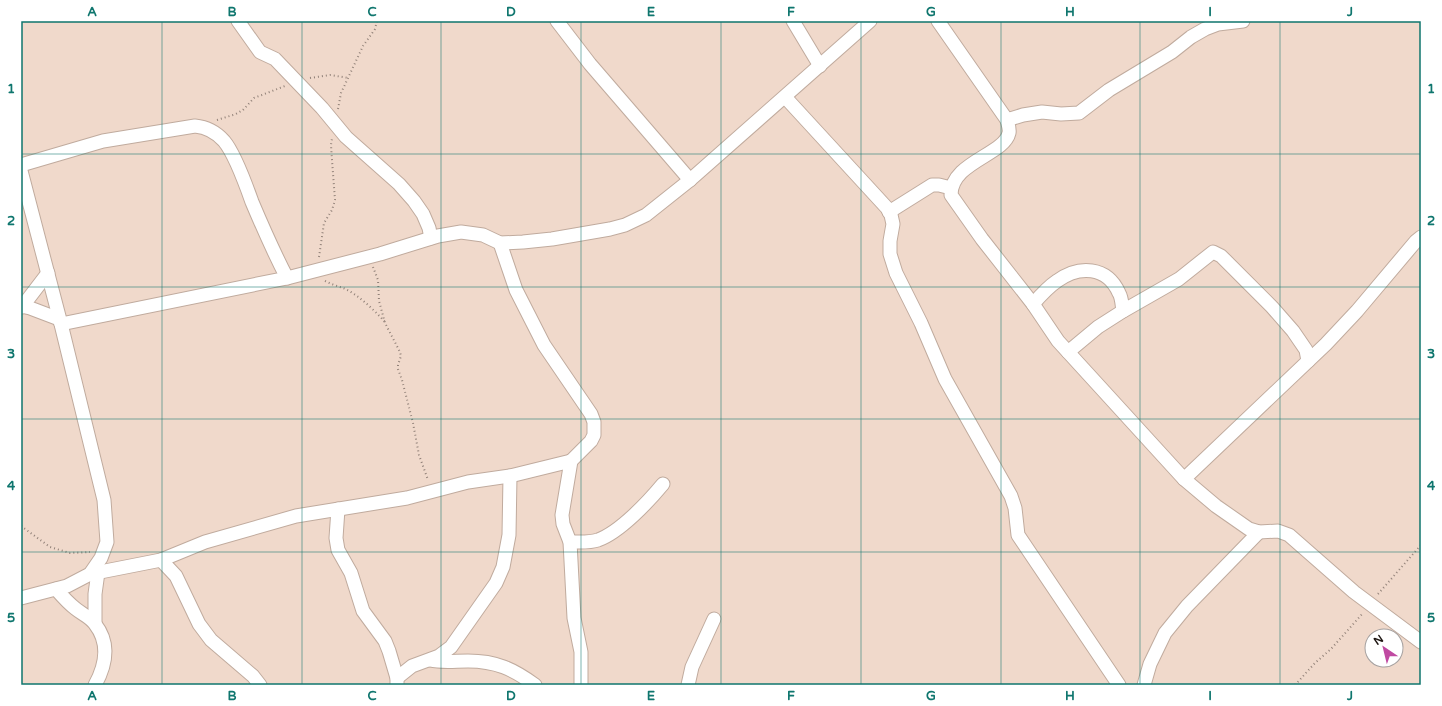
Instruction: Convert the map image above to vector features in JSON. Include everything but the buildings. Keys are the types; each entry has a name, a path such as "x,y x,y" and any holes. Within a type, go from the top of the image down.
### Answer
{"street":[{"path":"238,21 260,52 275,59 322,108 346,137 400,184 423,214 429,228 431,238"},
{"path":"557,21 590,64 690,180"},
{"path":"793,21 820,66"},
{"path":"48,274 22,306 60,321 287,278 369,257 431,238 461,232 483,235 500,243 552,239 625,225 646,215 690,180 870,21"},
{"path":"938,21 1007,120 1009,130 1006,138 997,147 963,170 951,188 951,195 982,239 1033,304 1058,340 1184,479 1216,506 1248,529 1259,532 1278,531 1289,535 1354,592 1421,642"},
{"path":"1007,120 1023,115 1042,112 1061,114 1079,113 1109,90 1172,52 1191,36 1218,24 1243,21"},
{"path":"785,97 887,208 893,224 890,241 890,254 896,273 921,323 945,379 1011,496 1015,508 1018,535 1119,685"},
{"path":"21,165 103,141 194,126 204,127 224,141 236,161 267,239 287,278"},
{"path":"21,171 104,500 107,542 94,573 95,623"},
{"path":"889,212 932,185 939,184 951,188"},
{"path":"1184,479 1308,362 1357,311 1421,237"},
{"path":"21,598 67,586 94,573 161,560 205,542 296,516 407,498 468,482 510,476 571,461 591,441 594,435 594,422 591,414 544,344 516,290 500,243"},
{"path":"1068,352 1098,327 1179,278 1211,253 1217,253 1272,307 1293,331 1306,350 1308,362"},
{"path":"1033,304 1056,281 1069,274 1089,270 1100,272 1112,282 1120,293 1123,311"},
{"path":"571,461 562,519 570,542 574,618 581,652 581,685"},
{"path":"397,681 412,666 430,660 444,653 450,647 496,583 503,567 509,535 510,476"},
{"path":"570,542 597,540 611,534 653,497 663,484"},
{"path":"338,509 336,538 338,550 351,573 363,611 385,641 397,681"},
{"path":"1144,685 1150,664 1165,633 1187,606 1259,532"},
{"path":"161,560 176,576 199,624 211,640 253,676 260,685"},
{"path":"56,589 76,609 95,623 102,638 106,652 102,673 95,685"},
{"path":"688,685 692,667 714,619"},
{"path":"430,660 440,662 469,661 494,664 509,669 535,685"}],"path":[{"path":"377,21 376,29 363,46 341,93 331,145 335,200 332,210 324,223 311,272 344,288 370,307 385,323"},
{"path":"204,127 222,118 236,114 254,98 298,82 310,78 330,75 349,78"},
{"path":"369,257 378,280 379,301 385,323 400,352 401,356 398,369 411,416 419,455 432,492"},
{"path":"21,526 41,541 56,549 70,553 91,552 102,554"},
{"path":"1295,685 1315,663 1331,649 1421,546"}]}
